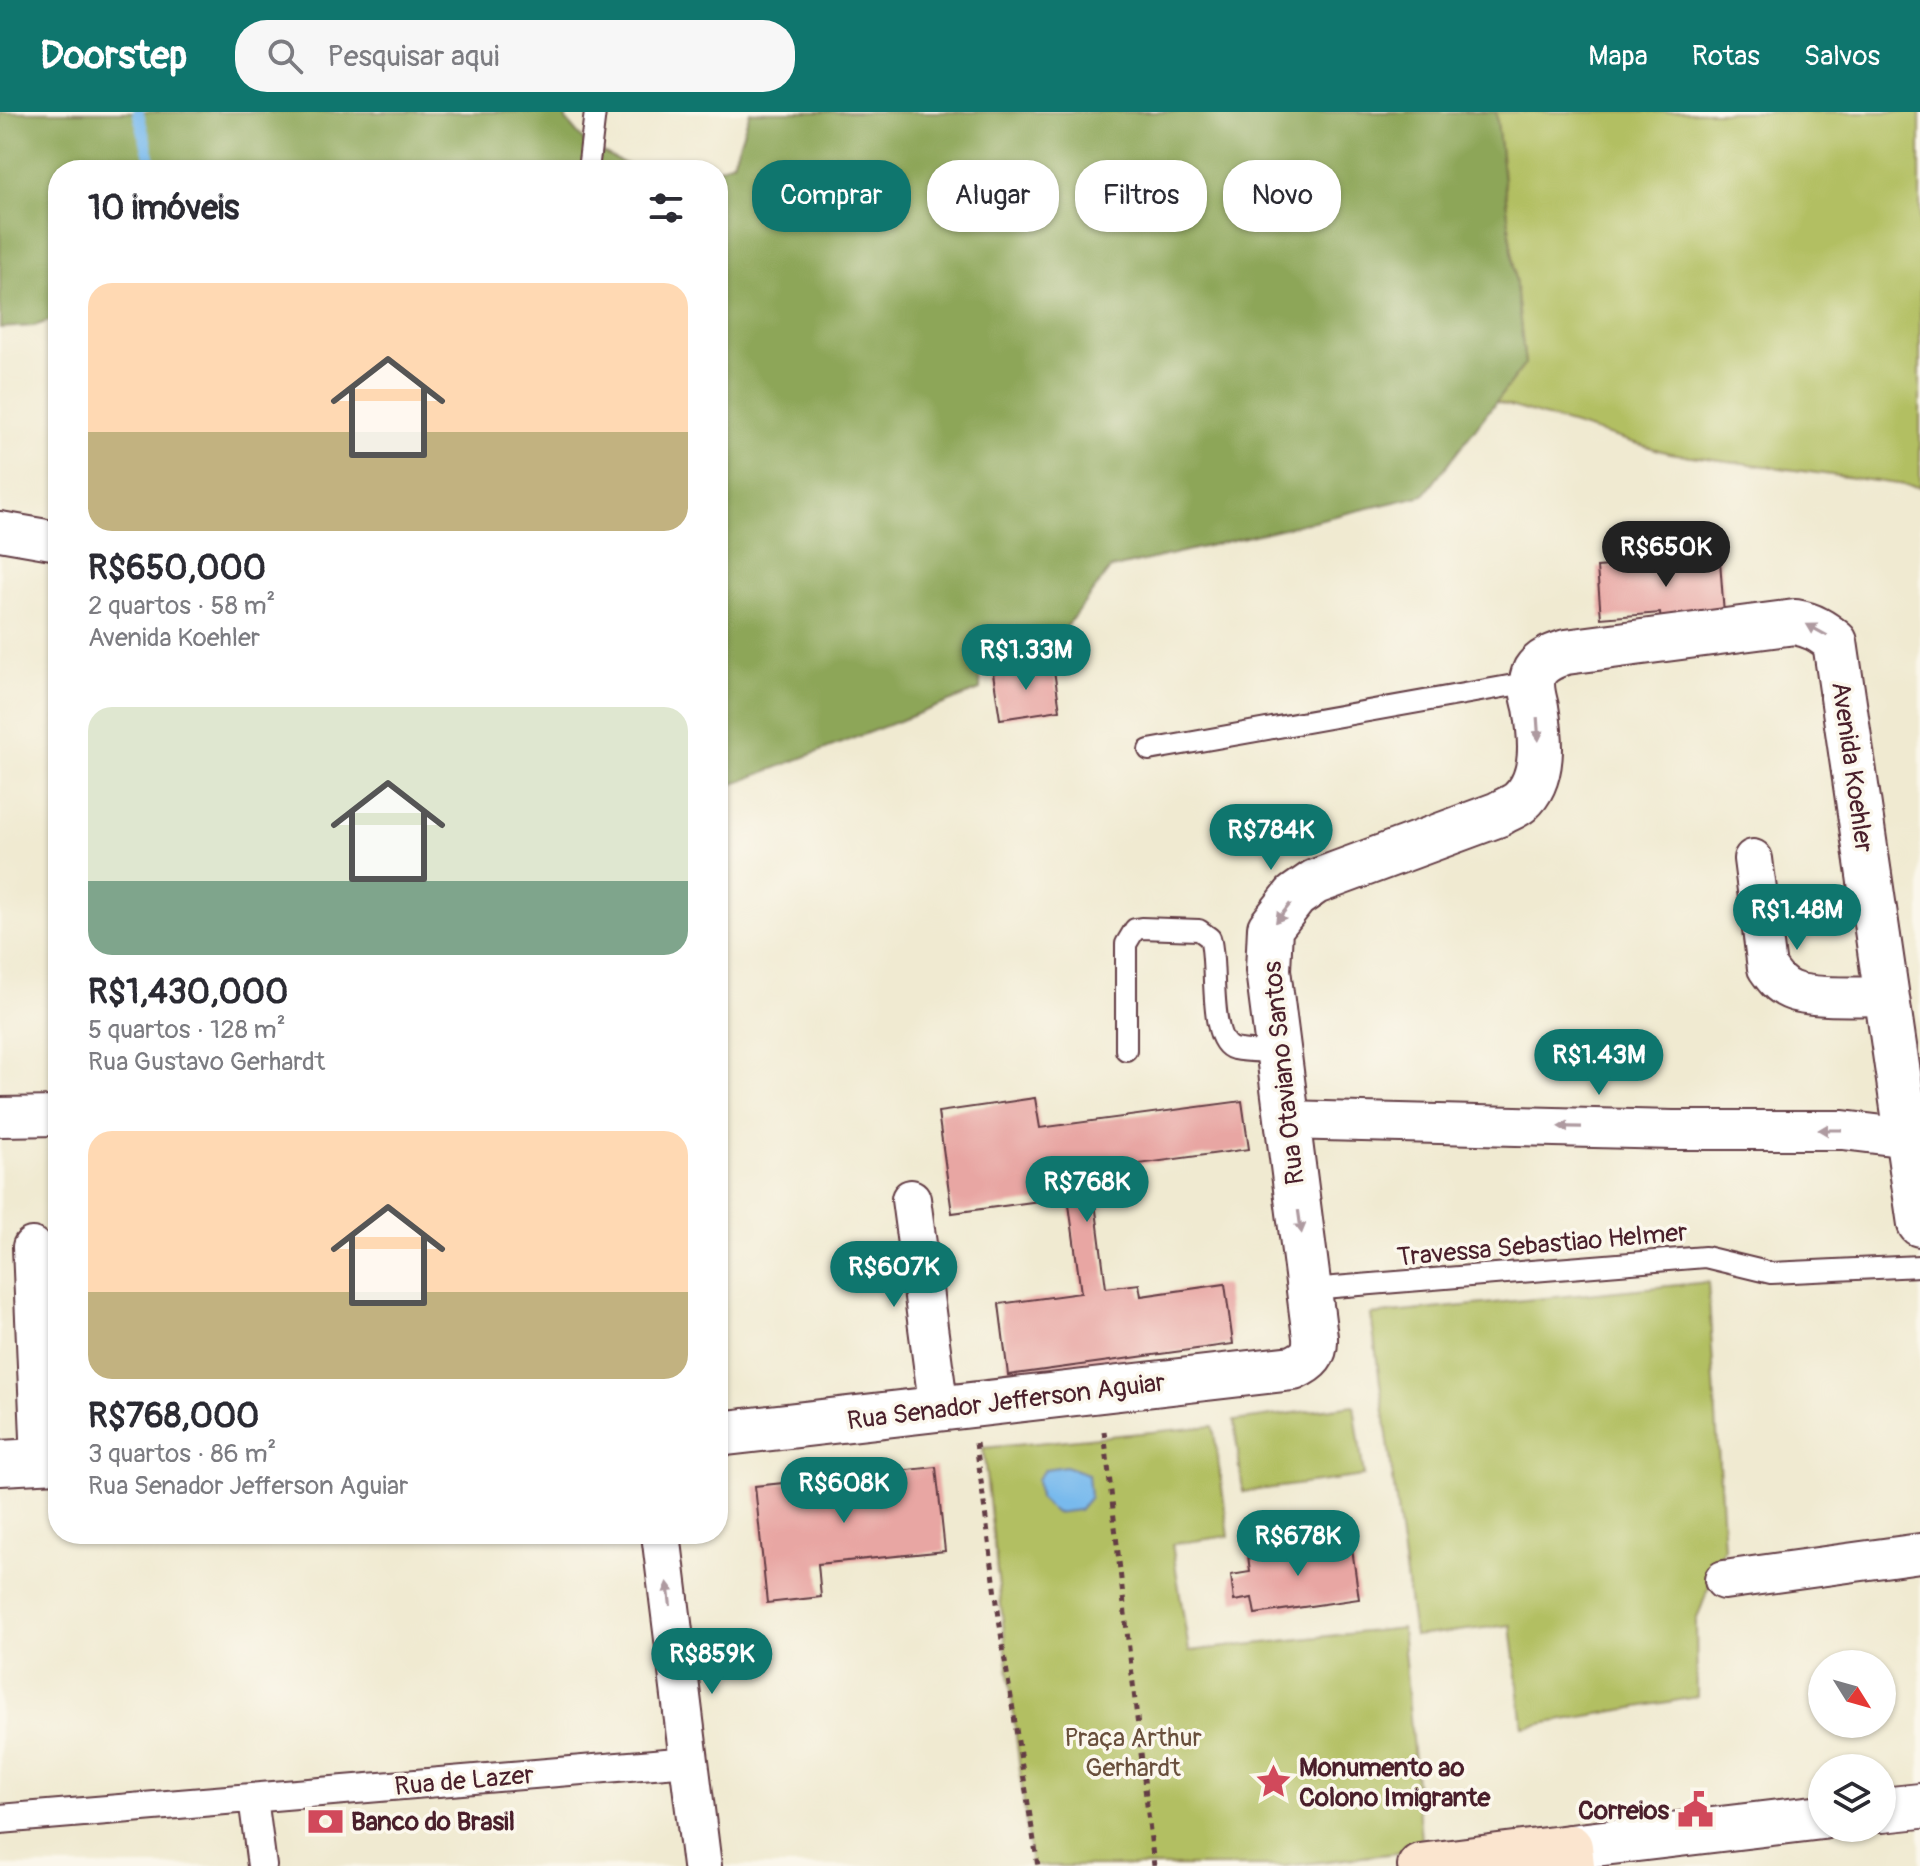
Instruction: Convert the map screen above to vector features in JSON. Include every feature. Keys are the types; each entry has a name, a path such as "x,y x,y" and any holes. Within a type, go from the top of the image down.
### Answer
{"main road":[{"path":"1420,1866 1571,1856"}],"street":[{"path":"0,531 48,539"},
{"name":"Avenida Koehler","path":"1531,682 1536,669 1548,658 1603,647 1795,622 1809,624 1835,642 1920,1224"},
{"name":"Rua Otaviano Santos","path":"1293,1368 1304,1363 1316,1350 1268,970 1270,928 1295,896 1315,882 1499,814 1521,801 1531,787 1540,762 1538,721 1531,682"},
{"path":"1753,859 1767,968 1775,981 1791,991 1806,994 1886,996"},
{"path":"0,1117 48,1116"},
{"path":"1285,1120 1673,1130 1843,1130 1908,1138"},
{"path":"911,1199 955,1408"},
{"path":"32,1247 33,1461"},
{"name":"Rua Senador Jefferson Aguiar","path":"728,1433 1293,1368"},
{"path":"662,1544 702,1866"},
{"path":"1724,1580 1920,1553"},
{"name":"Rua de Lazer","path":"0,1819 689,1761"},
{"path":"253,1798 262,1866"},
{"path":"1896,1809 1920,1806"},
{"path":"1571,1856 1808,1819"}],"lane":[{"path":"589,160 595,112"},
{"path":"1149,750 1531,682"},
{"path":"1126,1050 1126,944 1135,929 1141,928 1199,930 1210,938 1215,968 1217,1026 1225,1043 1232,1049 1277,1052"},
{"name":"Travessa Sebastiao Helmer","path":"1310,1289 1705,1257 1771,1273 1920,1266"}],"path":[{"path":"1100,1390 1154,1866"},
{"path":"955,1408 1003,1648 1038,1866"}],"green space":[{"path":"0,112 566,112 566,120 588,146 617,160 48,160 48,321 34,326 0,328"},
{"path":"750,112 1496,112 1525,364 1424,495 1110,569 1054,643 981,663 980,690 728,786 728,164 733,162"},
{"path":"1496,112 1920,112 1920,487 1669,453 1496,402 1525,364"},
{"path":"1708,1282 1724,1548 1696,1621 1697,1697 1523,1727 1511,1625 1414,1636 1371,1315"},
{"path":"1354,1405 1364,1476 1243,1492 1234,1421"},
{"name":"Praça Arthur Gerhardt","path":"1213,1426 1229,1536 1172,1544 1189,1651 1402,1628 1422,1850 1285,1866 1031,1866 983,1448"}],"water":[{"path":"1065,1466 1088,1474 1090,1497 1079,1510 1055,1513 1039,1498 1037,1479 1045,1469"}],"building":[{"path":"1719,547 1725,628 1662,633 1660,613 1601,618 1597,567 1623,565 1621,556"},
{"path":"1053,664 1060,710 1000,719 993,673"},
{"path":"1035,1098 1040,1128 1242,1101 1249,1149 1124,1166 1126,1183 1093,1187 1106,1288 1139,1284 1141,1296 1225,1284 1233,1344 1008,1375 999,1304 1081,1293 1068,1197 952,1213 938,1112"},
{"path":"936,1467 945,1551 818,1564 821,1597 767,1603 755,1486"},
{"path":"1351,1541 1359,1599 1255,1614 1252,1598 1234,1601 1231,1575 1250,1572 1248,1555"}],"waterway":[{"path":"138,112 150,160"}],"place":[{"name":"Monumento ao Colono Imigrante","path":"1273,1782"},
{"name":"Correios","path":"1695,1810"},
{"name":"Banco do Brasil","path":"325,1821"}]}
